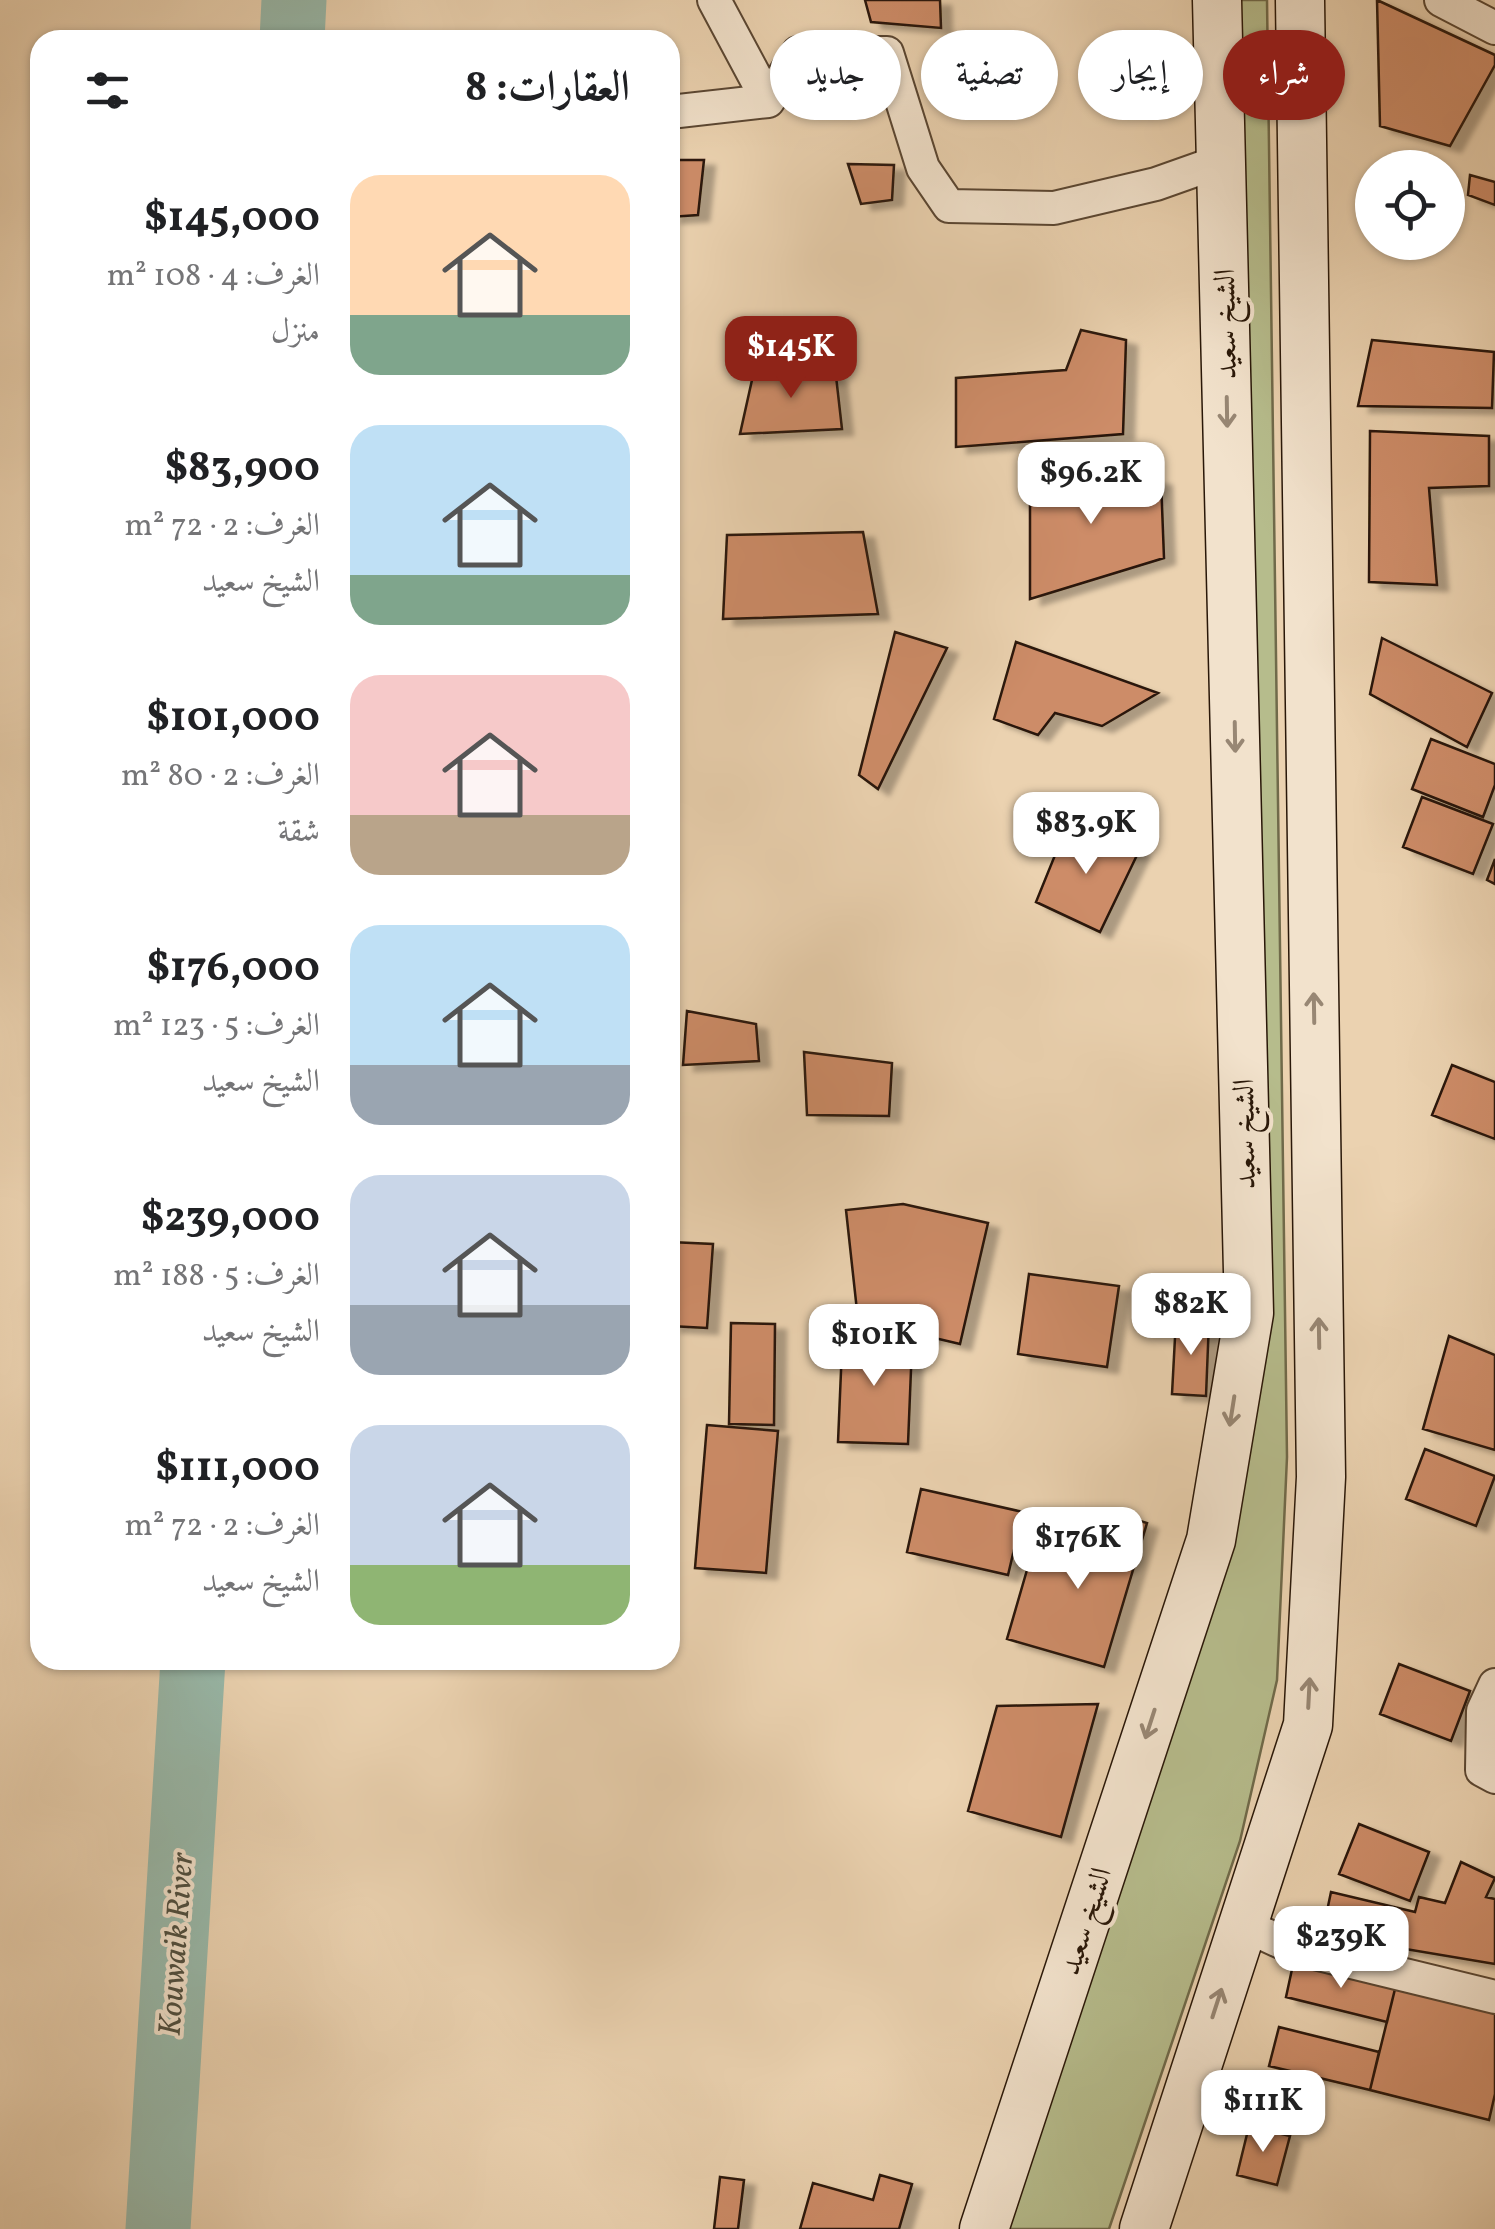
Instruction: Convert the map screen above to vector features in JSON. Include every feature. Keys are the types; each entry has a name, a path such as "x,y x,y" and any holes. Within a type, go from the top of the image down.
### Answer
{"main road":[{"name":"الشيخ سعيد","path":"984,2229 1211,1540 1249,1312 1217,0"},
{"path":"1144,2229 1308,1725 1320,1476 1300,0"}],"street":[{"path":"714,0 768,101"},
{"path":"1441,0 1495,28"},
{"path":"768,101 798,52 887,52 923,168 949,206 1054,208 1156,184 1221,161"},
{"path":"680,111 768,101"},
{"path":"1495,1684 1483,1711 1482,1770 1495,1777"},
{"path":"1242,1924 1294,1948 1495,1997"}],"green space":[{"path":"1237,0 1267,0 1267,30 1237,30"},
{"path":"1239,120 1269,120 1287,1457 1277,1680 1240,1841 1109,2229 998,2229 1258,1356"}],"building":[{"path":"865,0 940,0 941,28 871,22"},
{"path":"1377,0 1495,55 1495,65 1450,146 1380,126"},
{"path":"680,160 704,160 698,215 680,216"},
{"path":"848,164 894,165 892,200 861,204"},
{"path":"1470,175 1495,182 1495,205 1468,195"},
{"path":"1081,330 1126,340 1123,434 956,447 956,378 1066,370"},
{"path":"1372,340 1494,352 1492,408 1358,406"},
{"path":"756,362 836,376 842,429 740,434"},
{"path":"1370,431 1489,436 1489,486 1429,488 1437,585 1369,582"},
{"path":"1030,466 1161,480 1164,558 1030,599"},
{"path":"863,532 878,614 723,619 727,535"},
{"path":"895,632 947,648 878,789 859,775"},
{"path":"1382,638 1492,693 1467,747 1370,694"},
{"path":"1016,642 1158,693 1102,726 1055,713 1038,735 994,719"},
{"path":"1431,739 1495,764 1495,785 1483,817 1412,789"},
{"path":"1422,797 1493,824 1473,874 1403,847"},
{"path":"1068,823 1139,851 1100,932 1036,902"},
{"path":"1495,859 1495,884 1487,880"},
{"path":"687,1011 756,1024 759,1061 683,1065"},
{"path":"804,1052 892,1063 889,1116 807,1115"},
{"path":"1452,1065 1495,1082 1495,1139 1432,1115"},
{"path":"903,1204 988,1223 960,1344 858,1320 846,1210"},
{"path":"680,1242 713,1244 707,1328 680,1327"},
{"path":"1029,1274 1119,1286 1107,1367 1018,1354"},
{"path":"1176,1319 1209,1321 1206,1396 1172,1394"},
{"path":"731,1323 775,1324 774,1425 729,1424"},
{"path":"843,1324 912,1345 908,1444 838,1442"},
{"path":"1449,1336 1495,1355 1495,1450 1423,1429"},
{"path":"707,1425 778,1431 766,1573 695,1568"},
{"path":"1425,1449 1495,1476 1476,1526 1406,1499"},
{"path":"921,1489 1023,1512 1008,1575 907,1552"},
{"path":"1108,1511 1147,1523 1104,1667 1007,1639 1038,1532 1096,1549"},
{"path":"1399,1664 1470,1691 1451,1741 1380,1714"},
{"path":"1098,1704 1061,1837 968,1811 997,1706"},
{"path":"1359,1824 1429,1852 1410,1901 1339,1874"},
{"path":"1461,1862 1495,1878 1486,1897 1495,1899 1495,1964 1322,1935 1331,1892 1415,1912 1419,1897 1445,1903"},
{"path":"1294,1960 1396,1985 1387,2022 1286,1997"},
{"path":"1396,1985 1495,2009 1495,2094 1489,2120 1370,2090"},
{"path":"1279,2027 1379,2052 1370,2090 1269,2066"},
{"path":"1249,2126 1290,2136 1277,2185 1237,2175"},
{"path":"880,2175 912,2184 899,2229 800,2229 813,2183 873,2200"},
{"path":"720,2177 744,2180 738,2229 714,2229"}],"waterway":[{"name":"Kouwaik River","path":"292,30 294,0"},
{"name":"Kouwaik River","path":"158,2229 192,1670"}]}
